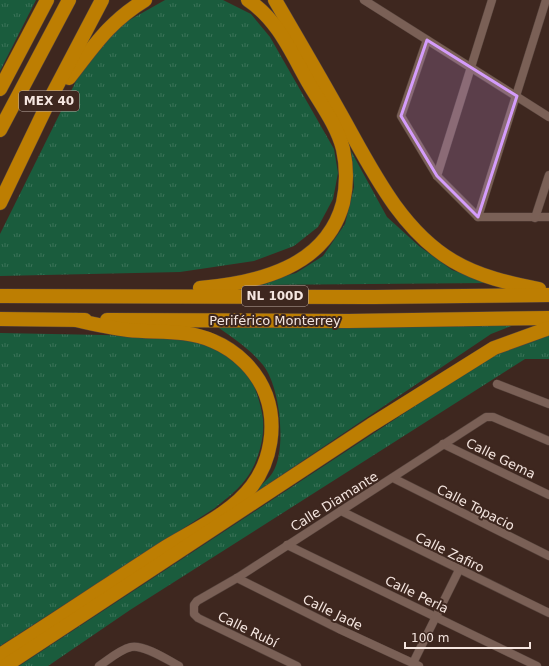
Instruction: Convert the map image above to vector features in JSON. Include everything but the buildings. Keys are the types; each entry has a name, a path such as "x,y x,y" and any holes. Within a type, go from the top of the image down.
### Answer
{"highway":[{"path":"0,89 48,0"},
{"name":"MEX 40","path":"0,130 69,0"},
{"name":"MEX 40","path":"0,203 50,99 102,0"},
{"path":"50,99 102,34 124,14 145,0"},
{"path":"145,295 235,284 277,272 316,250 330,233 340,213 345,192 346,170 342,148 334,127 277,26 263,11 248,0"},
{"path":"275,0 373,171 393,202 412,226 442,253 464,268 491,279 549,291"},
{"name":"Periférico Monterrey","path":"0,296 145,295 374,297 549,295"},
{"name":"Periférico Monterrey","path":"0,319 348,320 549,318"},
{"path":"0,655 238,502 259,476 270,445 271,412 265,392 248,366 223,346 194,334 129,330 76,320"},
{"path":"5,666 371,425 494,348 523,336 549,328"}],"street":[{"path":"364,0 549,116"},
{"path":"436,176 492,0"},
{"path":"478,217 546,0"},
{"path":"427,40 401,116 436,176 478,217 549,217"},
{"path":"535,218 549,175"},
{"path":"497,384 549,404"},
{"name":"Calle Diamante","path":"193,609 197,601 237,578 393,478 443,444 490,416 549,441"},
{"name":"Calle Gema","path":"443,444 549,494"},
{"name":"Calle Topacio","path":"393,478 549,556"},
{"name":"Calle Zafiro","path":"341,511 549,613"},
{"name":"Calle Perla","path":"287,545 537,666"},
{"path":"416,665 436,617 459,570"},
{"name":"Calle Jade","path":"237,578 339,629 416,665"},
{"name":"Calle Rubí","path":"193,609 198,618 297,666"},
{"path":"99,666 122,650 131,647 140,647 179,666"}],"highlighted area":[{"path":"427,40 517,96 478,217 437,176 401,116"}],"green space":[{"path":"0,0 36,0 0,71"},
{"path":"165,0 223,0 251,14 270,37 334,149 338,173 333,199 318,227 294,246 254,261 180,272 0,276 0,234 78,77 98,46 126,22"},
{"path":"351,151 387,217 419,246 452,270 489,283 254,285 296,273 323,256 345,224 354,187"},
{"path":"213,324 514,325 491,334 240,503 262,484 273,472 280,448 280,417 274,387 263,365 246,348"},
{"path":"0,333 169,337 185,339 216,348 237,361 252,381 262,413 263,432 259,452 251,471 246,479 231,495 215,508 0,646"},
{"path":"549,335 549,359 525,359 130,610 48,666 19,666 502,349"}]}
